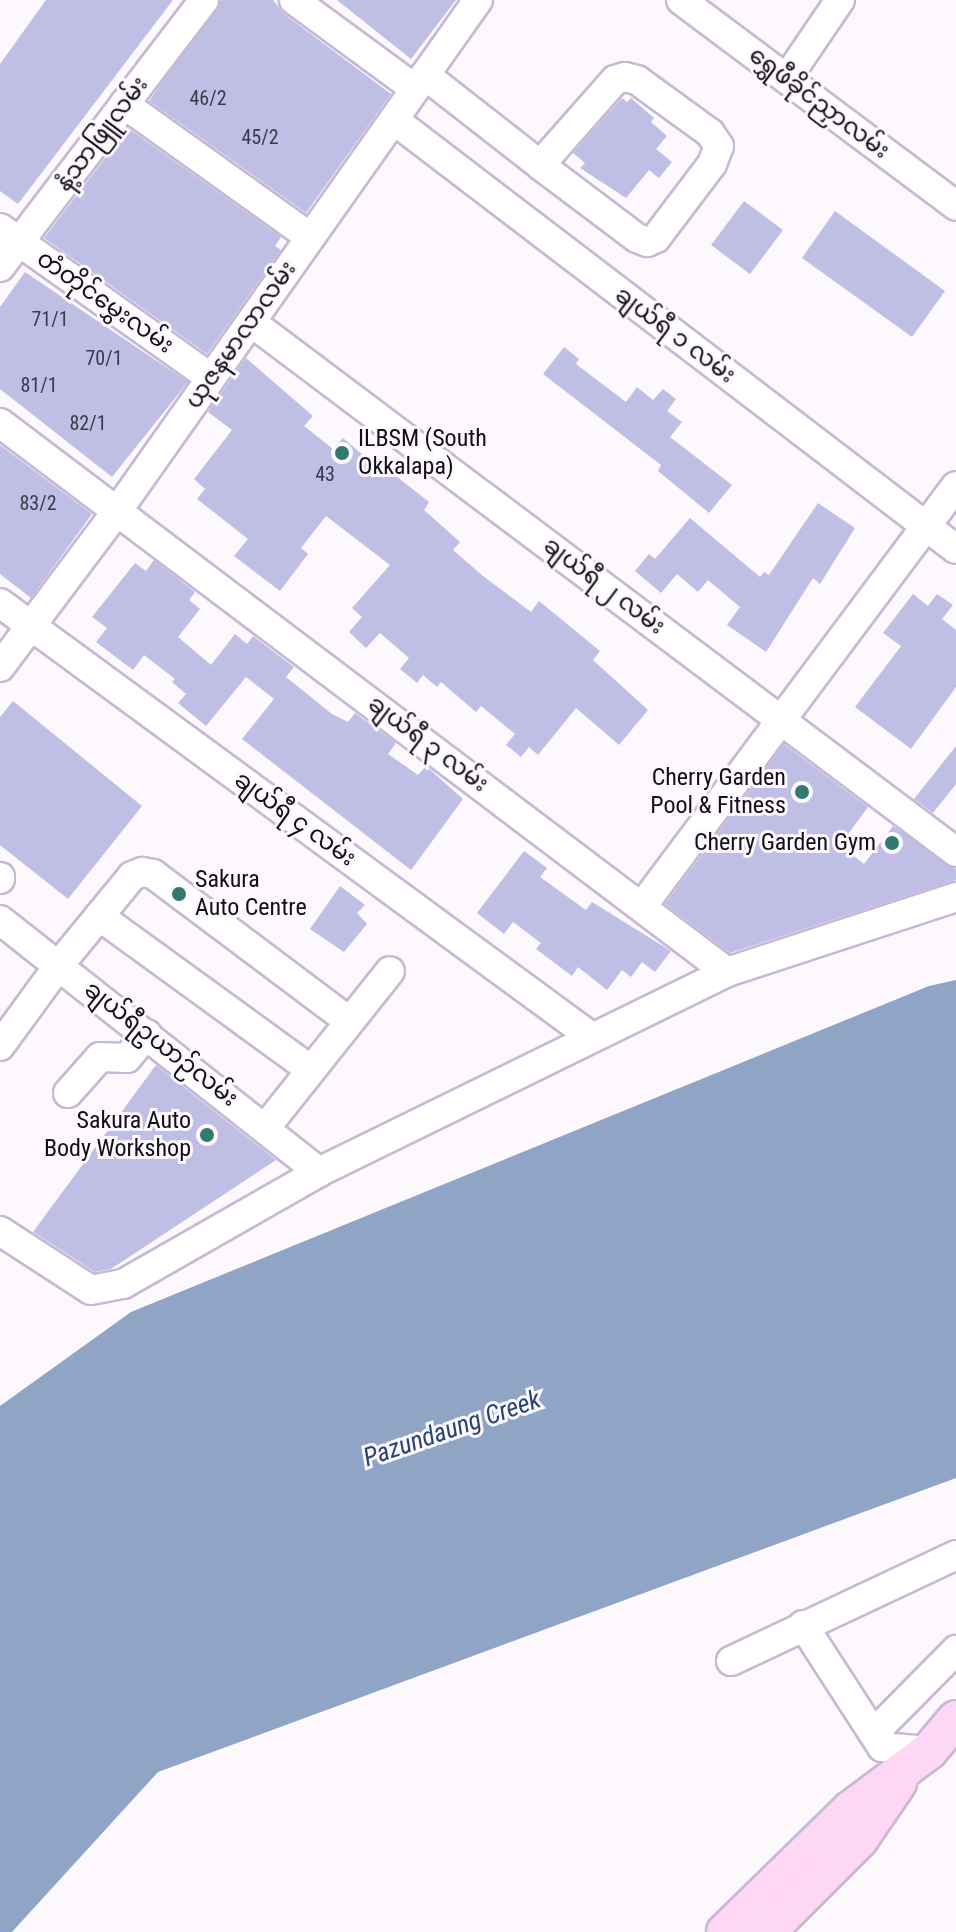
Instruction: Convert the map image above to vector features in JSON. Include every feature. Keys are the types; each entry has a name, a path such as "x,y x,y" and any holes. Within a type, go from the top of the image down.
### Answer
{"main road":[{"path":"767,1932 876,1821 917,1761 956,1719"},
{"path":"725,1932 850,1810 917,1761"}],"street":[{"name":"နံ့သာဖြူလမ်း","path":"0,267 10,235 124,104 204,0"},
{"path":"294,0 420,82 647,242 656,238 712,164 719,146 710,133 637,80 625,77 615,80 540,165"},
{"name":"ယုဇနမာလာလမ်း","path":"0,667 123,514 210,377 478,0"},
{"name":"ရွှေဖီခိုင်ညှာလမ်း","path":"681,0 956,206"},
{"path":"787,78 840,0"},
{"path":"124,104 310,237"},
{"name":"ချယ်ရီ ၁ လမ်း","path":"394,120 956,549"},
{"name":"တံတိုင်မွှေးလမ်း","path":"10,235 210,377"},
{"name":"ချယ်ရီ ၂ လမ်း","path":"251,322 956,852"},
{"path":"0,423 123,514"},
{"path":"643,905 956,486"},
{"name":"ချယ်ရီ ၃ လမ်း","path":"123,514 643,905 727,972"},
{"name":"ချယ်ရီ ၄ လမ်း","path":"0,603 590,1036"},
{"path":"0,1046 59,965 132,876 153,874 349,1021"},
{"path":"4,1243 91,1290 106,1289 319,1172 590,1036 727,972 956,897"},
{"path":"99,916 311,1070"},
{"name":"ချယ်ရီဥယာဉ်လမ်း","path":"0,920 266,1127 319,1172"},
{"path":"266,1127 390,971"},
{"path":"68,1093 100,1057 127,1058 147,1034"},
{"path":"731,1661 956,1555"},
{"path":"803,1625 882,1747 917,1761"},
{"path":"874,1733 956,1650"}],"water":[{"name":"Pazundaung Creek","path":"956,980 956,1478 158,1772 12,1932 0,1932 0,1406 131,1312 929,986"}],"building":[{"path":"46,0 173,0 18,204 0,191 0,64"},
{"path":"221,0 273,0 284,14 391,94 306,213 149,101"},
{"path":"337,0 456,0 411,59"},
{"path":"622,98 627,102 631,98 654,118 651,122 667,136 656,149 672,162 659,178 649,170 626,198 580,168 585,163 573,153"},
{"path":"128,128 281,237 275,246 281,250 207,354 44,238"},
{"path":"744,201 783,230 750,274 711,245"},
{"path":"835,211 945,291 912,337 802,258"},
{"path":"25,272 188,382 112,477 0,389 0,307"},
{"path":"564,347 579,359 576,364 626,402 637,387 653,400 663,389 676,399 667,411 682,422 670,437 732,485 709,513 658,471 661,465 543,374"},
{"path":"246,358 313,416 304,426 333,449 343,438 384,473 387,469 429,502 424,510 460,542 453,550 483,576 531,612 539,601 600,651 593,660 648,710 619,745 576,708 538,755 529,747 521,757 506,745 515,734 481,706 476,712 441,682 437,687 423,675 417,683 400,669 409,658 380,633 366,648 349,632 362,617 352,608 390,565 326,516 301,548 308,554 280,591 234,556 248,539 197,499 205,489 194,479 232,430 208,412"},
{"path":"0,445 92,514 31,598 0,574"},
{"path":"818,503 855,528 820,584 813,578 766,652 727,625 740,607 708,580 698,592 677,574 661,593 635,571 649,554 655,559 690,518 760,577 764,572 769,575"},
{"path":"154,560 195,592 189,600 200,609 178,637 211,665 235,634 247,644 253,636 294,667 286,677 332,714 348,722 355,713 396,743 388,754 418,775 426,766 463,799 411,870 242,739 274,699 246,677 206,726 178,703 186,694 172,682 175,679 144,655 133,670 96,642 107,628 92,617 135,563 146,571"},
{"path":"913,594 928,606 937,594 953,605 942,619 956,630 956,687 911,749 855,707 901,646 883,633"},
{"path":"13,701 142,806 68,899 0,845 0,717"},
{"name":"Cherry Garden Pool & Fitness","path":"784,744 868,807 840,845 864,864 893,826 956,869 956,880 730,953 665,904"},
{"path":"956,746 956,784 933,813 914,799"},
{"path":"524,851 547,868 540,877 586,910 592,902 671,951 655,972 642,962 631,977 622,970 607,990 578,967 572,976 536,949 541,943 513,922 504,934 477,913"},
{"path":"340,886 365,905 357,913 367,924 344,952 310,929"},
{"path":"156,1065 276,1160 111,1269 95,1272 33,1232"}],"place":[{"name":"ILBSM (South Okkalapa)","path":"342,453"},
{"name":"Cherry Garden Pool & Fitness","path":"802,792"},
{"name":"Cherry Garden Gym","path":"892,843"},
{"name":"Sakura Auto Centre","path":"179,894"},
{"name":"Sakura Auto Body Workshop","path":"207,1135"}]}
